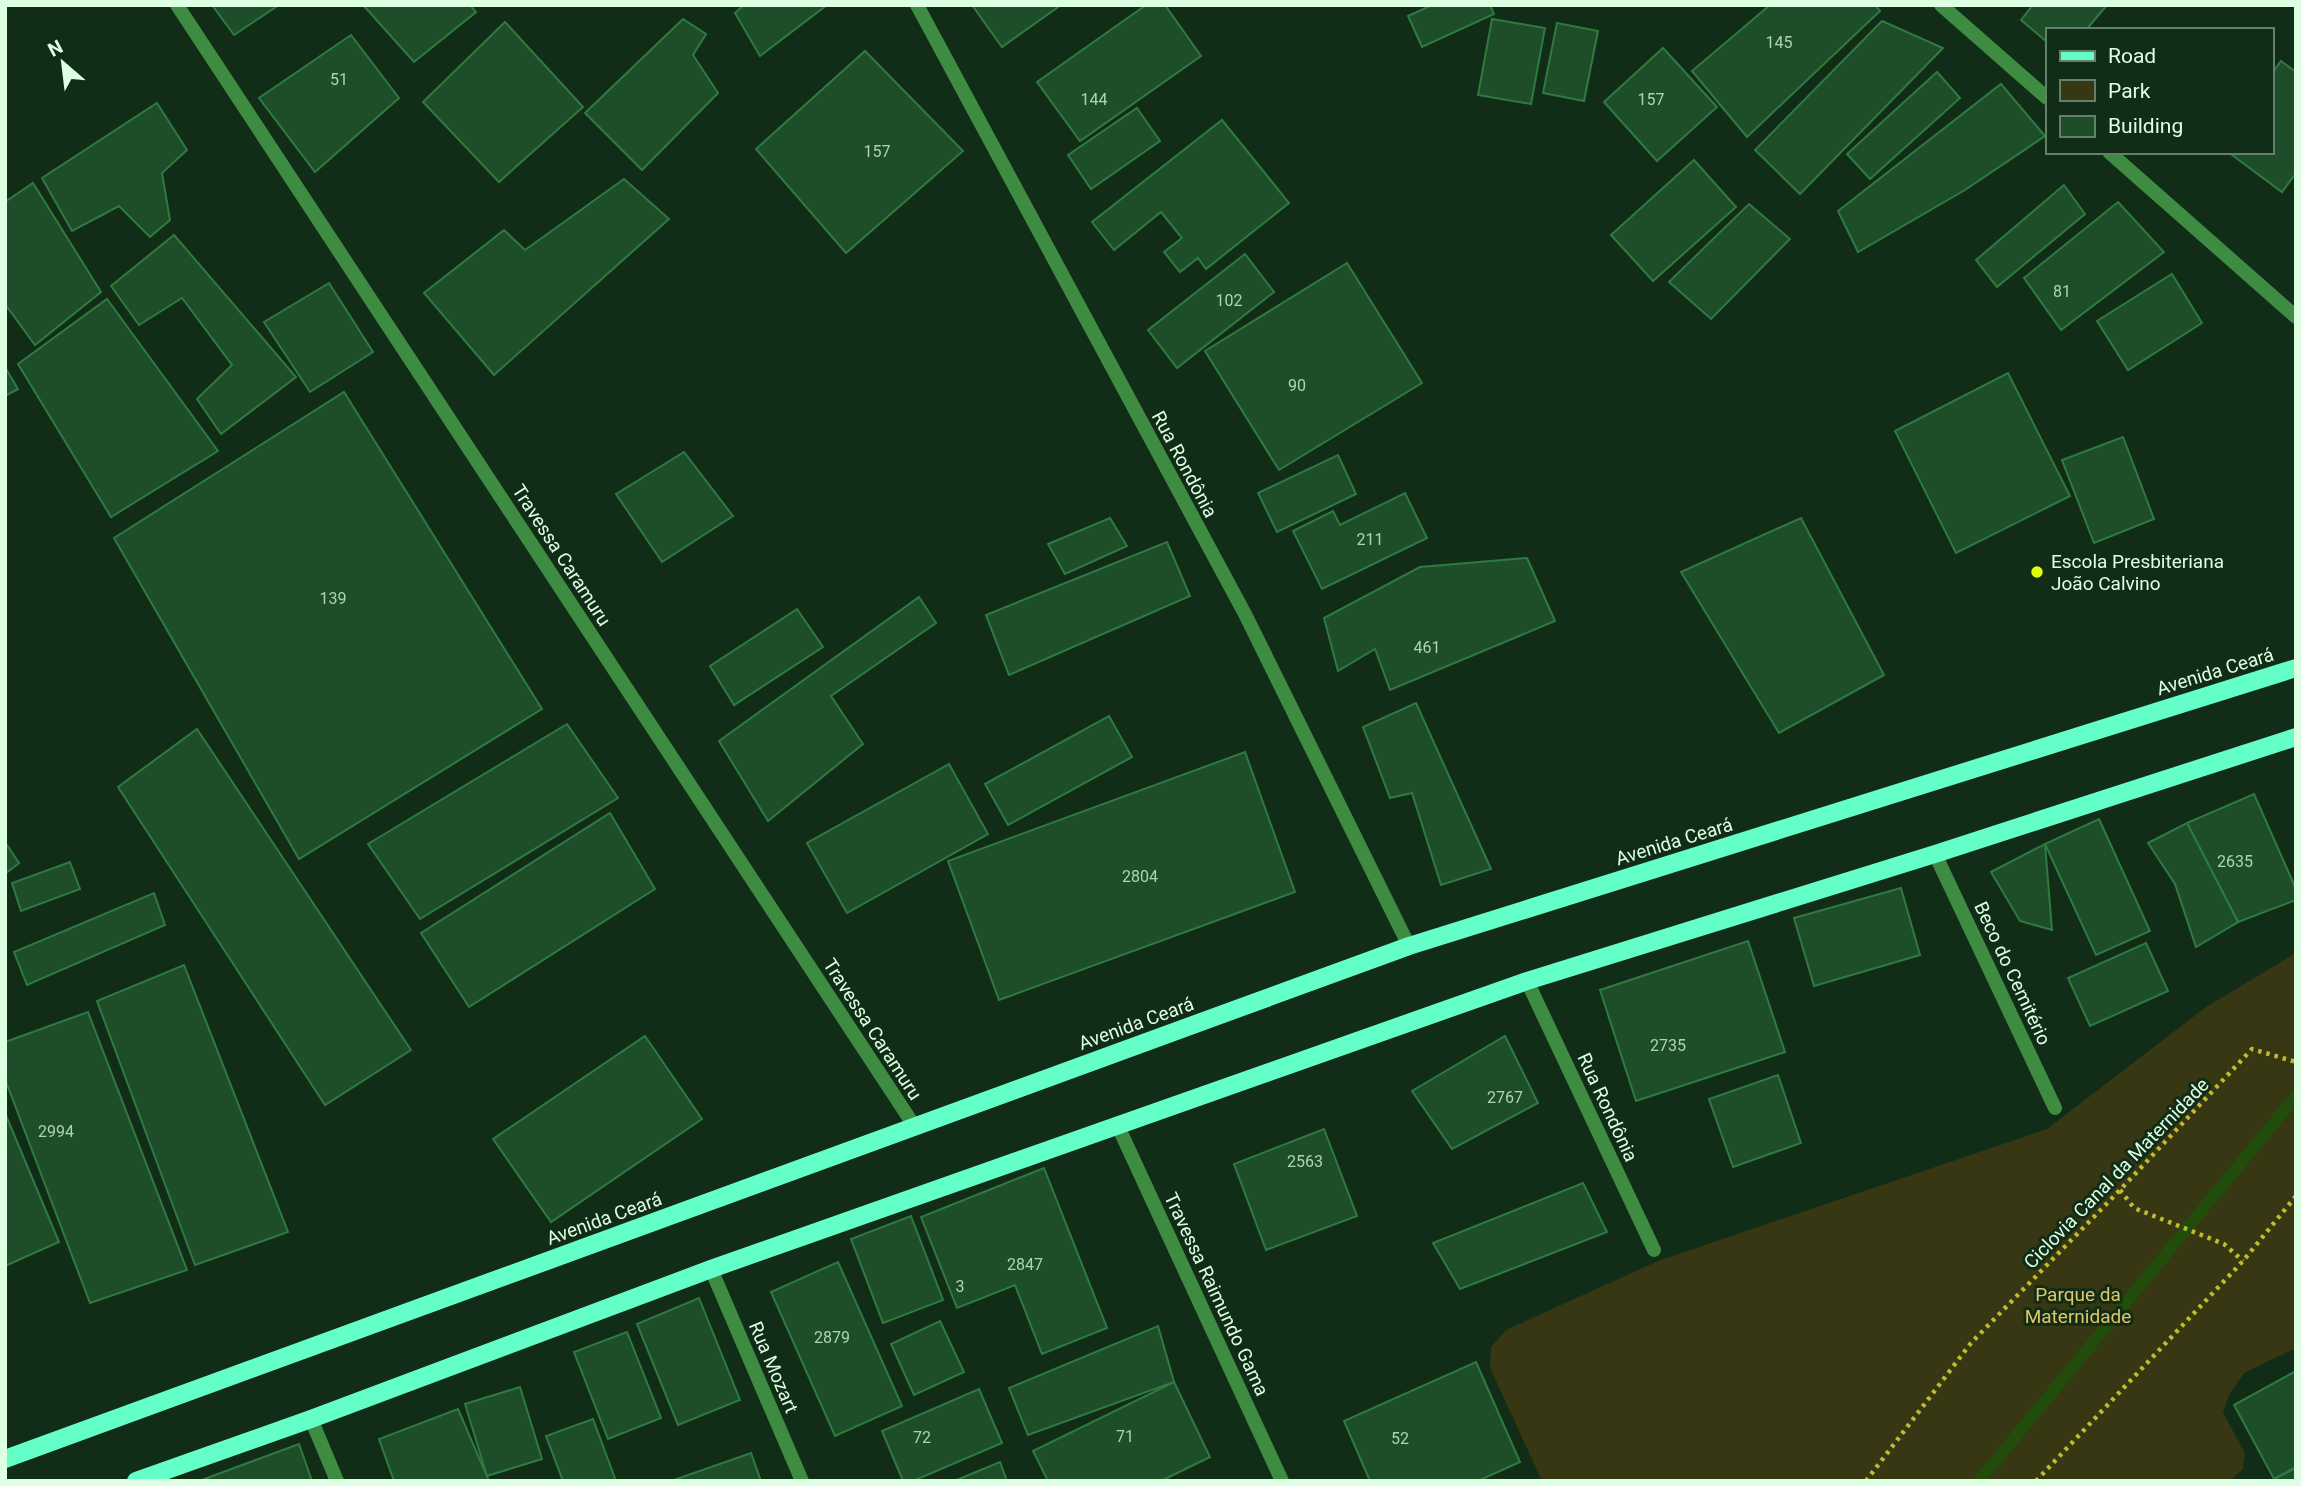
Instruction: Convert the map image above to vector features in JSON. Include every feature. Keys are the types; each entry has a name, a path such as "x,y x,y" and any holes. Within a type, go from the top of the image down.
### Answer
{"main road":[{"name":"Avenida Ceará","path":"5,1459 1409,946 2296,668"},
{"path":"136,1481 311,1419 711,1269 1527,981 1935,854 2296,737"}],"street":[{"name":"Travessa Caramuru","path":"177,5 915,1127"},
{"name":"Rua Rondônia","path":"917,5 1245,614 1409,946"},
{"path":"1941,5 2046,97"},
{"path":"2111,154 2296,317"},
{"name":"Beco do Cemitério","path":"1935,854 2055,1108"},
{"name":"Rua Rondônia","path":"1527,981 1654,1250"},
{"name":"Travessa Raimundo Gama","path":"1117,1124 1282,1481"},
{"name":"Rua Mozart","path":"711,1269 802,1481"},
{"path":"311,1419 337,1481"}],"path":[{"name":"Ciclovia Canal da Maternidade","path":"1866,1481 1971,1343 2252,1049 2296,1062"},
{"path":"2120,1190 2134,1208 2224,1244 2243,1261"},
{"path":"2036,1481 2243,1261 2296,1196"}],"green space":[{"name":"Parque da Maternidade","path":"2296,953 2296,1348 2244,1373 2230,1393 2223,1412 2245,1454 2243,1469 2230,1481 1542,1481 1490,1368 1491,1347 1506,1330 1658,1261 2047,1129 2206,1007"}],"building":[{"path":"212,5 279,5 234,35"},
{"path":"363,5 470,5 476,12 414,62"},
{"path":"744,5 827,5 760,56 735,13"},
{"path":"972,5 1061,5 1002,47"},
{"path":"1146,5 1165,5 1201,56 1080,141 1037,82"},
{"path":"1432,5 1490,5 1494,14 1422,47 1408,16"},
{"path":"1770,5 1875,5 1880,11 1747,137 1692,71"},
{"path":"2033,5 2107,5 2088,28 2046,28 2046,41 2021,20"},
{"path":"683,19 706,34 693,55 718,93 642,170 585,113"},
{"path":"1492,19 1545,28 1531,104 1478,95"},
{"path":"1882,21 1943,48 1800,194 1755,150"},
{"path":"505,22 583,107 499,182 423,102"},
{"path":"1557,23 1598,31 1584,101 1543,93"},
{"path":"351,35 399,98 315,172 259,98"},
{"path":"1663,48 1717,107 1657,161 1604,102"},
{"path":"865,51 963,151 846,253 756,149"},
{"path":"2281,61 2296,72 2296,173 2282,192 2231,154 2273,154 2273,72"},
{"path":"1937,72 1960,98 1870,179 1847,154"},
{"path":"2001,84 2045,136 1965,190 1858,252 1838,211"},
{"path":"157,103 187,150 162,173 170,220 150,237 119,206 72,231 42,178"},
{"path":"1137,108 1160,141 1091,189 1068,155"},
{"path":"1222,120 1289,203 1206,269 1198,258 1180,272 1164,252 1182,238 1161,212 1114,250 1092,222"},
{"path":"1694,160 1736,207 1653,281 1611,235"},
{"path":"624,179 669,219 494,375 424,293 504,230 525,250"},
{"path":"33,183 101,292 35,345 5,304 5,202"},
{"path":"2064,185 2085,214 1997,287 1976,260"},
{"path":"2118,202 2164,252 2061,330 2024,278"},
{"path":"1749,204 1790,239 1711,319 1669,282"},
{"path":"174,235 296,377 221,434 197,399 232,365 182,298 139,325 111,286"},
{"path":"1245,254 1274,292 1177,368 1148,330"},
{"path":"1347,263 1422,383 1279,470 1205,351"},
{"path":"2172,274 2202,323 2128,370 2097,321"},
{"path":"329,283 373,352 310,392 264,322"},
{"path":"107,299 218,451 111,517 18,364"},
{"path":"5,367 18,389 5,396"},
{"path":"2008,373 2070,496 1956,553 1895,431"},
{"path":"344,392 542,709 299,859 114,538"},
{"path":"2123,437 2154,519 2094,543 2062,460"},
{"path":"684,452 733,516 662,562 616,494"},
{"path":"1338,455 1356,494 1277,532 1258,493"},
{"path":"1405,493 1427,538 1322,589 1293,531 1333,511 1340,525"},
{"path":"1110,518 1127,546 1065,574 1048,544"},
{"path":"1801,518 1884,675 1779,733 1681,572"},
{"path":"1167,542 1190,596 1009,675 986,615"},
{"path":"1527,558 1555,621 1390,690 1375,649 1338,671 1324,618 1420,567"},
{"path":"919,597 936,623 831,696 863,744 768,821 719,741"},
{"path":"797,609 823,647 734,705 710,666"},
{"path":"1416,703 1491,869 1441,885 1412,793 1390,798 1363,727"},
{"path":"1109,716 1132,757 1008,825 985,784"},
{"path":"567,724 618,798 420,919 368,844"},
{"path":"197,729 411,1050 325,1105 118,787"},
{"path":"1245,752 1295,892 999,1000 948,861"},
{"path":"949,764 988,834 847,913 807,843"},
{"path":"2254,794 2296,889 2296,900 2238,922 2187,823"},
{"path":"610,813 655,889 469,1007 421,933"},
{"path":"2099,819 2150,931 2096,955 2045,844"},
{"path":"2187,823 2238,922 2196,947 2175,884 2148,843"},
{"path":"5,842 19,863 5,874"},
{"path":"2045,844 2052,930 2020,921 1991,872"},
{"path":"70,862 80,889 21,911 12,883"},
{"path":"1901,888 1920,955 1814,986 1794,918"},
{"path":"154,893 165,925 27,985 14,952"},
{"path":"1748,941 1785,1052 1636,1101 1600,990"},
{"path":"2146,943 2168,991 2090,1026 2068,978"},
{"path":"184,965 288,1232 195,1265 97,1001"},
{"path":"88,1012 187,1270 90,1303 5,1079 5,1042"},
{"path":"645,1036 702,1119 551,1222 493,1139"},
{"path":"1505,1036 1538,1103 1452,1149 1412,1091"},
{"path":"1778,1075 1801,1143 1733,1167 1709,1099"},
{"path":"5,1113 59,1242 5,1266"},
{"path":"1324,1129 1357,1216 1266,1250 1234,1164"},
{"path":"1044,1168 1107,1328 1042,1354 1015,1285 957,1308 921,1217"},
{"path":"1583,1183 1607,1232 1460,1289 1433,1243"},
{"path":"911,1216 943,1300 883,1323 851,1239"},
{"path":"838,1262 902,1406 835,1436 771,1292"},
{"path":"699,1298 740,1400 678,1425 637,1324"},
{"path":"940,1321 964,1372 914,1395 891,1344"},
{"path":"1158,1326 1174,1382 1028,1435 1009,1388"},
{"path":"627,1332 661,1418 608,1439 574,1352"},
{"path":"1476,1362 1520,1462 1478,1481 1370,1481 1344,1421"},
{"path":"2296,1371 2296,1467 2274,1479 2234,1405"},
{"path":"1174,1382 1210,1457 1161,1481 1048,1481 1033,1451"},
{"path":"520,1387 542,1459 487,1476 465,1404"},
{"path":"979,1389 1002,1443 913,1481 903,1481 882,1431"},
{"path":"458,1409 489,1481 394,1481 379,1439"},
{"path":"593,1419 616,1481 563,1481 546,1436"},
{"path":"299,1444 312,1481 199,1481"},
{"path":"751,1453 761,1481 671,1481"},
{"path":"1000,1462 1007,1481 954,1481"},
{"path":"2296,1468 2296,1481 2275,1481 2274,1479"}],"waterway":[{"path":"1979,1481 2296,1096"}],"place":[{"name":"Escola Presbiteriana João Calvino","path":"2037,572"}]}
